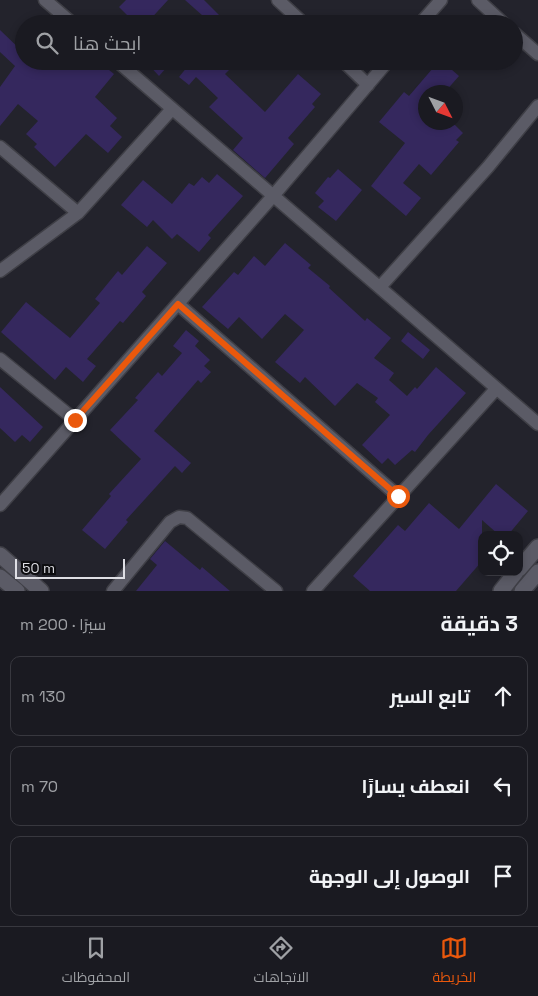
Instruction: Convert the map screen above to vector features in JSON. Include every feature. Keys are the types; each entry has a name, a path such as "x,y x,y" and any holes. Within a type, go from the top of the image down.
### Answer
{"street":[{"path":"278,0 294,15"},
{"path":"428,15 441,0"},
{"path":"478,0 494,15"},
{"path":"50,2 63,15"},
{"path":"523,41 538,54"},
{"path":"126,70 538,424"},
{"path":"352,70 368,85"},
{"path":"0,505 273,196 380,70"},
{"path":"380,287 488,166 538,106"},
{"path":"0,271 78,214 172,109"},
{"path":"0,147 78,214"},
{"path":"178,304 398,496"},
{"path":"0,359 75,420"},
{"path":"313,591 496,389"},
{"path":"113,591 170,522 179,517 187,518 276,591"},
{"path":"523,564 538,547"},
{"path":"0,555 41,591"},
{"path":"522,591 538,572"},
{"path":"0,576 17,591"},
{"path":"500,591 513,576"}],"building":[{"path":"126,0 168,0 154,15 127,15 119,7"},
{"path":"185,0 204,0 219,15 202,15"},
{"path":"0,30 15,44 15,66 0,52"},
{"path":"15,66 15,70 109,70 114,74 95,97 117,118 110,126 122,137 108,153 86,134 55,167 34,147 37,144 26,134 38,121 18,104 0,126 0,87"},
{"path":"153,70 164,70 159,76"},
{"path":"185,70 229,70 225,74 265,112 298,74 321,94 312,104 315,107 288,138 294,144 265,178 233,150 243,138 209,107 218,98 196,77 189,85 179,77"},
{"path":"431,70 452,70 459,76 451,85 418,85"},
{"path":"418,86 418,130 460,130 463,133 456,140 459,142 431,175 419,164 403,183 421,198 406,216 371,186 405,143 379,122 404,92 409,96"},
{"path":"338,169 362,190 336,221 318,207 324,201 315,193 328,177 330,178"},
{"path":"217,174 243,196 208,235 211,238 199,252 177,234 172,239 153,220 147,227 121,205 143,180 172,204 189,183 194,186 202,177 209,183"},
{"path":"285,243 311,265 308,268 330,286 329,288 365,321 367,318 391,338 374,358 394,373 389,380 407,396 415,387 417,389 436,367 466,393 415,452 412,450 395,465 388,458 382,464 362,445 390,415 375,402 378,398 357,383 335,406 305,377 300,383 275,362 304,330 285,314 262,339 239,317 228,329 202,307 234,272 238,275 254,256 265,266"},
{"path":"147,246 167,263 142,292 146,296 123,323 120,321 87,359 96,366 83,382 66,367 55,380 1,332 26,302 70,338 100,303 95,299 118,271 122,275"},
{"path":"186,330 199,341 195,346 210,360 204,366 211,372 201,383 198,380 154,431 191,463 182,473 175,466 126,520 128,522 105,549 82,530 111,496 109,494 141,459 110,430 138,400 135,398 158,372 162,376 182,353 173,346"},
{"path":"408,332 430,350 423,359 401,341"},
{"path":"0,387 43,427 30,442 22,435 15,442 0,428"},
{"path":"496,484 528,511 511,531 494,531 482,520 482,531 478,531 478,566 456,591 370,591 353,576 398,525 405,531 429,503 459,529"},
{"path":"165,541 200,570 202,567 230,591 136,591 157,565 150,559"}],"route":[{"path":"75,420 178,304 398,496"}]}
